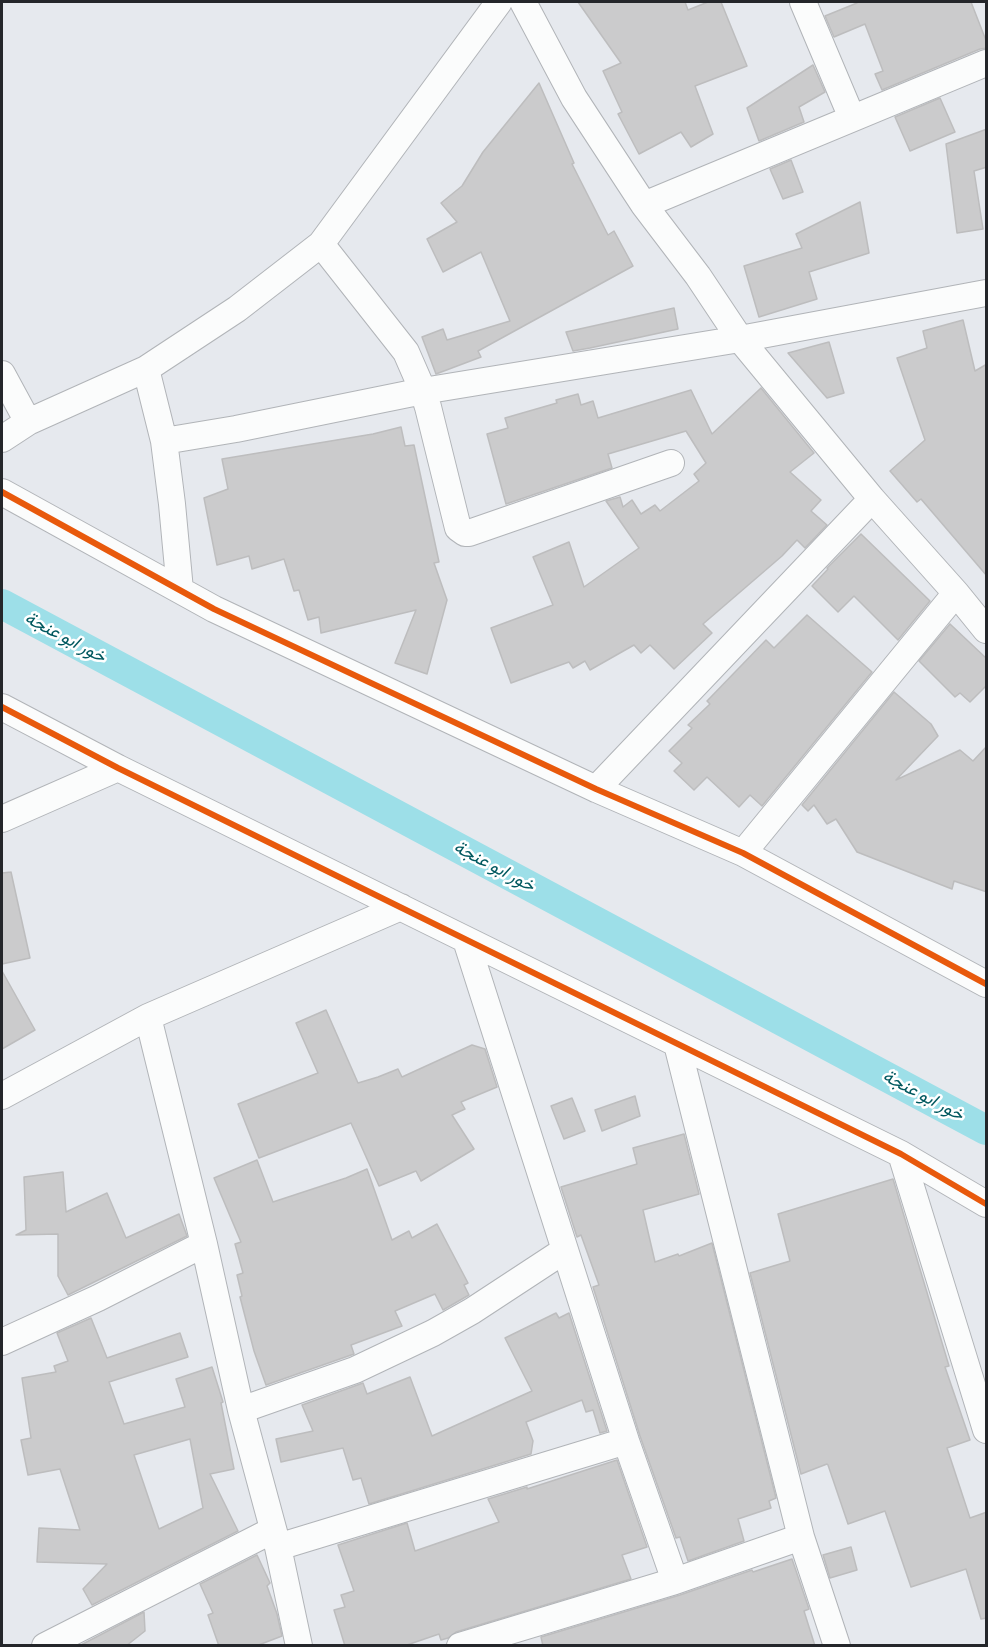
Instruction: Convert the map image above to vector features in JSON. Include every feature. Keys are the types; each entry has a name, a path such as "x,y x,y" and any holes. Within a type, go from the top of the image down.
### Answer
{"street":[{"path":"2,439 28,422 146,369 237,309 321,244 499,2"},
{"path":"523,2 574,98 644,205 698,276 741,339 872,499 987,630"},
{"path":"803,2 852,118"},
{"path":"644,205 987,63"},
{"path":"321,244 406,352 428,407 458,528 465,533 671,463"},
{"path":"164,441 236,429 423,391 985,296"},
{"path":"146,369 164,441 180,590"},
{"path":"2,374 28,422"},
{"path":"2,492 214,609 596,789 742,853 987,984"},
{"path":"596,789 872,499"},
{"path":"742,853 956,593"},
{"path":"2,707 118,768 901,1154 987,1204"},
{"path":"2,819 118,768"},
{"path":"2,1096 148,1017 401,907"},
{"path":"466,940 626,1441 675,1581"},
{"path":"148,1017 204,1244 241,1410 276,1538 291,1643"},
{"path":"677,1044 801,1537 837,1646"},
{"path":"901,1154 979,1376 987,1430"},
{"path":"2,1342 99,1298 204,1244"},
{"path":"241,1410 355,1370 424,1337 472,1311 565,1250"},
{"path":"45,1646 276,1538 626,1441"},
{"path":"460,1646 675,1581 801,1537"}],"building":[{"path":"578,2 685,2 688,10 708,2 721,2 747,66 695,86 713,134 691,147 681,132 639,154 618,114 622,112 603,71 621,63"},
{"path":"856,2 971,2 987,48 882,90 875,74 883,71 865,24 834,37 825,16"},
{"path":"813,65 825,92 799,107 804,122 759,141 747,108"},
{"path":"539,83 574,163 572,164 608,235 614,231 633,266 478,351 481,357 436,374 422,337 443,329 447,340 510,321 481,252 443,272 427,239 457,222 441,203 462,186 483,152"},
{"path":"940,98 955,132 910,151 895,117"},
{"path":"987,129 987,167 974,171 983,229 957,233 946,144"},
{"path":"791,160 803,192 783,199 770,169"},
{"path":"860,202 869,253 809,272 817,299 759,317 744,266 802,248 796,234"},
{"path":"674,308 678,329 573,351 566,332"},
{"path":"963,320 975,371 987,364 987,576 921,499 917,502 890,471 925,440 897,358 927,348 923,331"},
{"path":"829,342 844,393 827,398 788,353"},
{"path":"761,388 814,453 790,472 821,500 811,511 827,525 805,548 797,540 782,556 703,624 712,633 674,669 650,645 641,653 634,645 590,670 585,661 573,668 569,662 511,683 491,628 553,605 533,557 569,542 584,587 639,548 606,501 620,497 623,507 632,500 641,514 655,505 660,511 699,481 694,474 706,463 686,431 608,454 612,468 506,504 487,434 508,428 505,418 557,403 556,400 578,394 581,405 593,401 598,418 691,390 712,434"},
{"path":"401,427 405,446 414,445 439,562 434,563 447,600 427,674 395,663 416,610 321,633 319,617 308,620 299,590 294,591 284,559 252,569 249,556 217,565 204,498 228,489 222,459 373,434"},
{"path":"861,534 930,601 898,640 854,596 838,612 812,586"},
{"path":"807,615 872,672 762,806 750,795 739,807 707,777 694,790 674,771 682,763 669,751 692,728 688,725 710,704 707,701 766,640 774,648"},
{"path":"950,624 987,659 987,685 970,702 960,693 955,697 919,661"},
{"path":"894,692 931,724 938,736 896,780 960,750 973,761 987,746 987,892 954,881 952,889 857,852 836,819 827,824 814,805 808,811 802,805"},
{"path":"11,872 30,958 2,964 2,873"},
{"path":"2,971 35,1030 2,1049"},
{"path":"326,1010 358,1083 398,1069 402,1077 472,1045 485,1049 497,1087 461,1102 465,1109 452,1115 474,1149 421,1181 416,1171 379,1186 351,1123 259,1158 238,1104 318,1073 296,1023"},
{"path":"635,1096 640,1116 602,1131 595,1110"},
{"path":"572,1098 585,1131 564,1139 551,1106"},
{"path":"684,1134 699,1194 643,1210 655,1262 678,1254 679,1256 712,1243 776,1498 769,1501 771,1508 738,1519 744,1541 688,1561 680,1537 676,1538 640,1436 593,1287 599,1285 581,1235 577,1237 561,1187 637,1164 633,1148"},
{"path":"257,1160 273,1202 367,1169 392,1240 409,1231 412,1238 437,1224 468,1283 464,1285 469,1295 443,1310 435,1294 395,1311 402,1326 351,1345 354,1354 266,1385 254,1351 240,1297 242,1296 237,1275 243,1273 235,1244 241,1242 214,1178"},
{"path":"63,1172 66,1212 107,1193 126,1238 179,1214 187,1236 68,1295 58,1276 58,1234 16,1235 26,1230 24,1177"},
{"path":"893,1179 949,1366 945,1367 970,1440 947,1448 970,1518 987,1512 987,1618 981,1619 966,1569 911,1587 885,1511 848,1524 828,1465 801,1474 750,1273 790,1261 778,1214"},
{"path":"556,1313 559,1318 569,1313 607,1431 600,1433 593,1410 586,1412 582,1400 526,1422 533,1441 531,1454 369,1504 361,1478 353,1480 343,1448 281,1462 276,1439 313,1431 302,1405 363,1383 367,1394 410,1377 432,1436 532,1391 505,1338"},
{"path":"91,1318 107,1358 180,1333 188,1357 109,1382 124,1424 185,1407 176,1379 212,1367 223,1402 221,1403 234,1469 210,1474 238,1531 92,1605 83,1589 107,1564 37,1562 39,1528 80,1530 60,1469 28,1475 21,1440 31,1438 22,1378 56,1372 54,1366 68,1361 57,1333","holes":["190,1439 203,1508 159,1529 134,1455"]},
{"path":"617,1460 647,1547 622,1555 631,1579 456,1632 441,1640 439,1634 404,1646 345,1646 334,1610 345,1607 341,1595 354,1591 338,1545 407,1523 415,1551 499,1522 488,1499"},
{"path":"851,1547 857,1570 830,1578 823,1555"},
{"path":"257,1555 270,1583 267,1586 282,1636 256,1646 219,1646 208,1615 213,1613 200,1584"},
{"path":"792,1559 809,1609 804,1611 815,1646 543,1646 541,1637"},
{"path":"144,1612 145,1631 126,1646 79,1646"}],"waterway":[{"name":"خور ابو عنجة","path":"2,604 986,1130"}],"cycle path":[{"path":"2,492 214,609 596,789 743,853 986,984"},
{"path":"2,707 118,768 901,1154 986,1204"}]}
